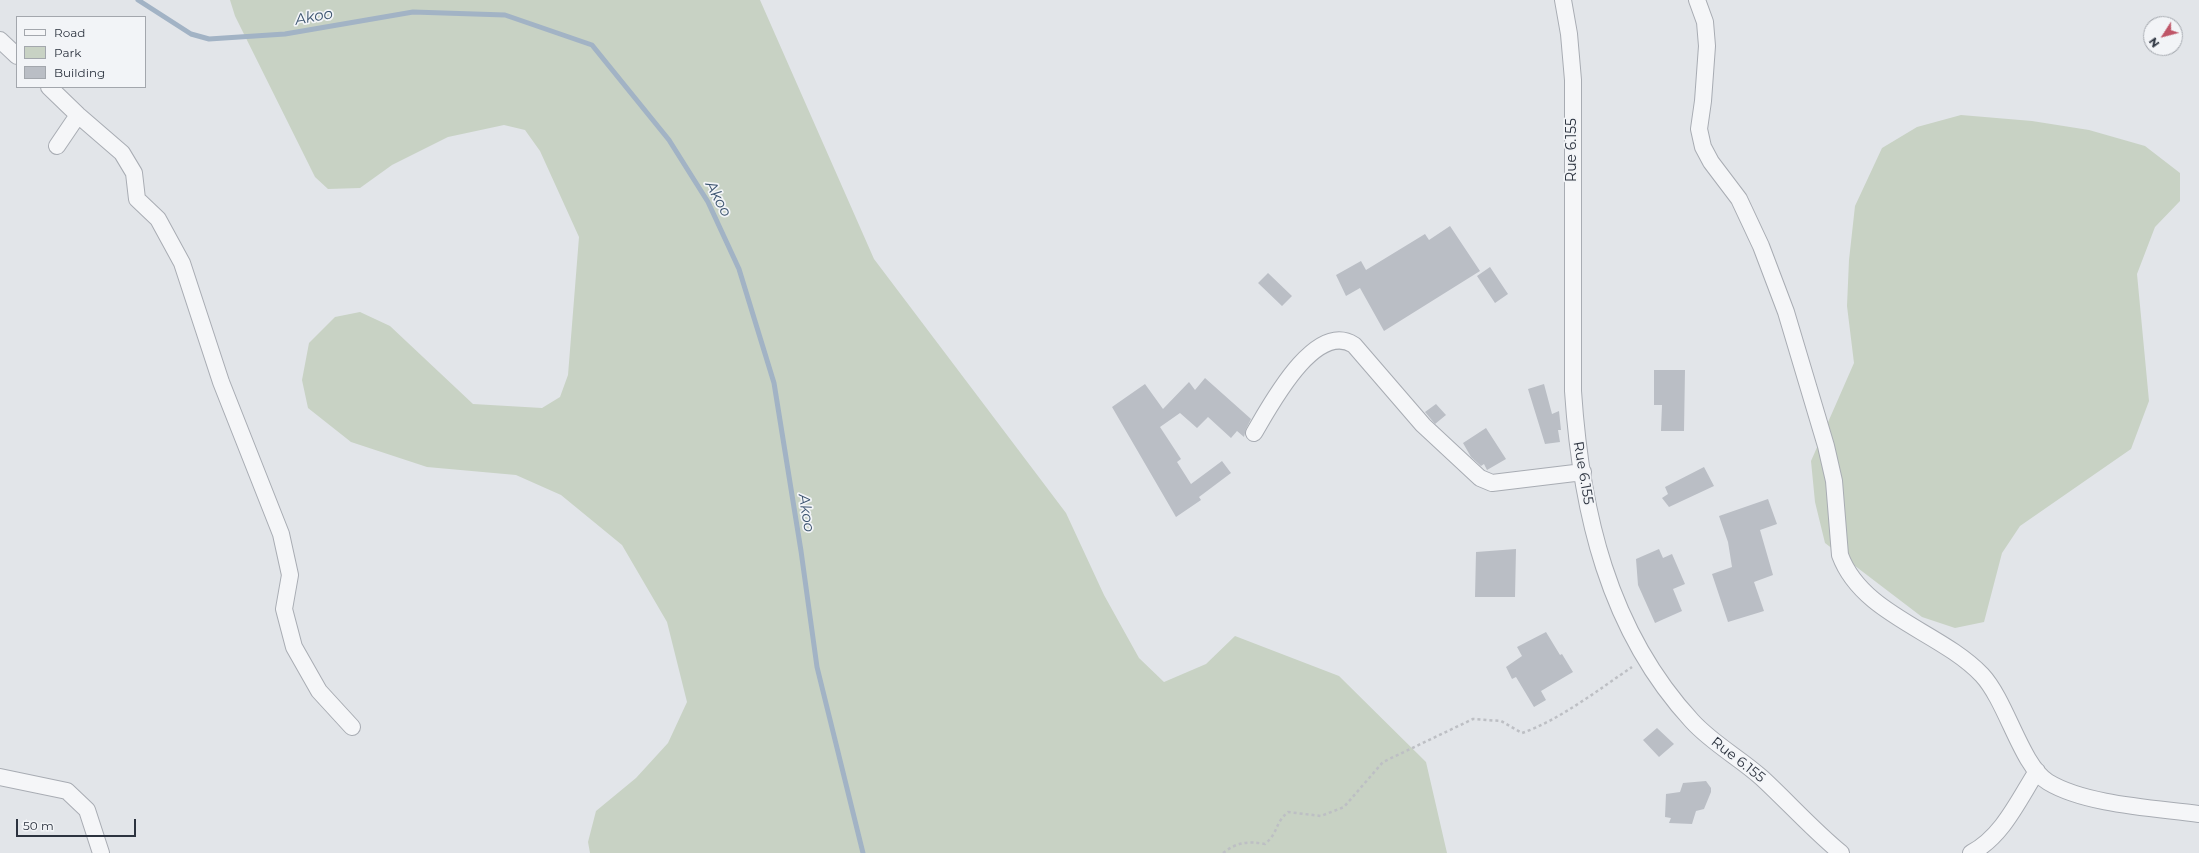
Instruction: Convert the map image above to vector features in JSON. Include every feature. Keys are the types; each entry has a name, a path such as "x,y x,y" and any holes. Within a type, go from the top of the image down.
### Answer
{"street":[{"name":"Rue 6.155","path":"1563,0 1569,34 1573,80 1573,390 1576,432 1600,560 1627,626 1644,658 1667,692 1712,741 1761,777 1836,852"},
{"path":"1697,0 1705,22 1708,46 1699,129 1703,147 1711,162 1740,199 1761,246 1786,312 1826,446 1834,481 1840,555 1843,565 1864,592 1879,606 1948,648 1982,674 2002,702 2021,745 2037,771 2048,782 2078,795 2117,803 2199,814"},
{"path":"0,40 16,55"},
{"path":"50,88 78,115 122,153 134,173 137,198 158,219 182,263 221,382 281,534 290,575 284,609 294,647 319,691 352,727"},
{"path":"57,146 78,115"},
{"path":"1254,432 1291,375 1317,348 1326,342 1337,339 1346,340 1354,344 1423,425 1480,478 1492,483 1583,472"},
{"path":"1970,853 1984,846 1996,835 2037,771"},
{"path":"0,777 67,791 87,810 101,853"}],"path":[{"path":"1224,853 1233,846 1250,841 1265,844 1274,837 1279,820 1288,812 1321,816 1344,807 1382,762 1473,719 1501,721 1522,732 1529,730 1562,712 1644,658"}],"green space":[{"path":"230,0 760,0 874,259 1066,513 1104,595 1139,658 1164,682 1206,664 1235,636 1339,676 1426,762 1447,853 590,853 588,842 596,811 636,778 668,743 687,702 667,622 622,545 561,495 516,475 427,467 351,442 308,408 302,380 309,343 335,317 360,312 390,326 473,404 542,408 560,397 568,375 579,237 540,151 525,130 504,125 448,137 392,165 360,188 328,189 315,177 235,16"},
{"path":"1961,115 2032,121 2089,130 2145,146 2180,173 2180,201 2155,227 2137,274 2149,401 2131,449 2020,526 2002,553 1984,622 1955,628 1922,617 1825,543 1815,502 1811,461 1854,363 1847,306 1849,260 1855,206 1882,148 1917,127"}],"building":[{"path":"1450,226 1480,271 1384,331 1360,288 1346,296 1336,275 1361,261 1366,270 1425,234 1429,240"},
{"path":"1490,267 1508,294 1495,303 1477,276"},
{"path":"1268,273 1292,296 1282,306 1258,283"},
{"path":"1654,370 1685,370 1684,431 1661,431 1662,405 1654,405"},
{"path":"1205,378 1251,419 1244,437 1237,431 1231,438 1208,417 1197,428 1180,413 1160,427 1181,459 1177,462 1191,484 1222,461 1231,473 1199,497 1201,500 1176,517 1112,407 1145,384 1163,409 1189,382 1195,390"},
{"path":"1544,384 1552,414 1559,411 1561,430 1558,430 1560,442 1545,444 1528,389"},
{"path":"1436,404 1446,415 1435,424 1425,412"},
{"path":"1486,428 1506,459 1487,470 1484,464 1481,466 1471,457 1463,443"},
{"path":"1704,467 1714,486 1669,507 1662,498 1668,494 1665,487"},
{"path":"1768,499 1777,524 1760,530 1773,575 1754,582 1764,611 1728,622 1712,574 1732,567 1728,542 1719,516"},
{"path":"1516,549 1515,597 1475,597 1476,552"},
{"path":"1659,549 1663,558 1672,554 1685,584 1673,589 1682,611 1655,623 1638,585 1636,559"},
{"path":"1546,632 1560,655 1562,654 1573,672 1541,691 1546,700 1534,707 1516,677 1512,679 1506,667 1522,656 1517,647"},
{"path":"1657,728 1674,744 1659,757 1643,740"},
{"path":"1706,781 1711,788 1711,792 1704,809 1696,811 1692,824 1669,823 1671,818 1665,817 1666,794 1680,792 1683,783"}],"waterway":[{"name":"Akoo","path":"138,0 191,34 209,39 285,34 413,12 505,15 592,45 669,140 708,202 739,269 774,383 801,551 817,667 863,853"}]}
